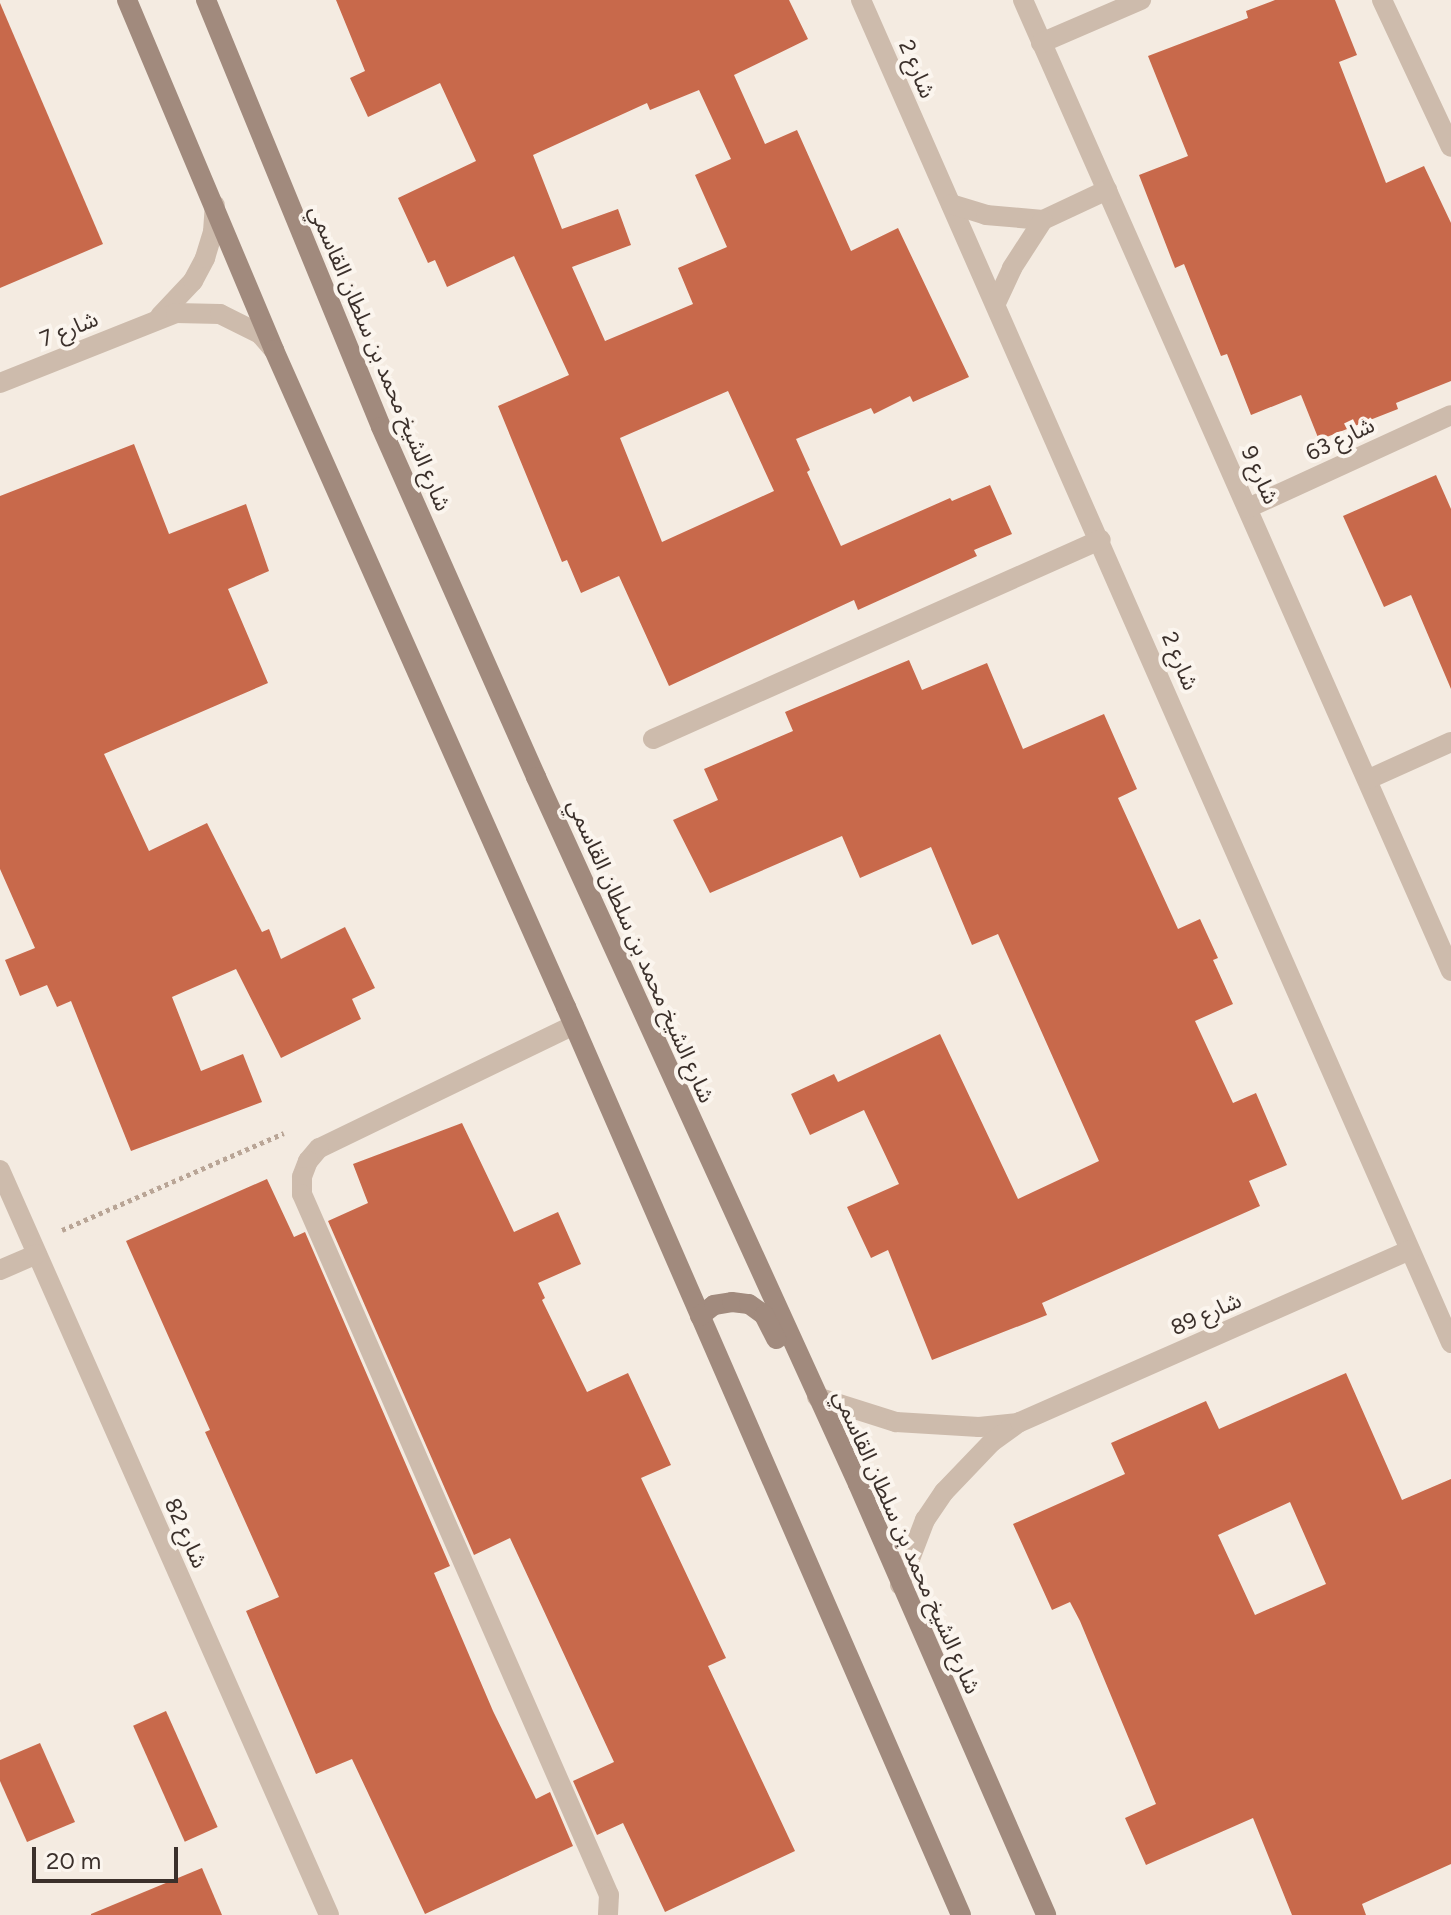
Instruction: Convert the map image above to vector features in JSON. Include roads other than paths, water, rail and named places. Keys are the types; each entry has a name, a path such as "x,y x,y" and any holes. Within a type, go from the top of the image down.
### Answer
{"main road":[{"path":"127,0 274,350 574,1025 961,1915"},
{"name":"شارع الشيخ محمد بن سلطان القاسمي","path":"206,0 381,427 1046,1915"},
{"path":"700,1316 714,1305 732,1302 749,1304 764,1315 790,1370 817,1397"}],"street":[{"name":"شارع 2","path":"861,0 1101,540 1451,1343"},
{"name":"شارع 9","path":"1023,0 1369,779 1451,971"},
{"path":"1041,43 1141,0"},
{"path":"1382,0 1451,147"},
{"path":"951,204 986,215 1043,220 1107,190"},
{"name":"شارع 7","path":"155,321 193,281 213,232 215,205"},
{"path":"996,303 1012,268 1043,220"},
{"name":"شارع 7","path":"0,383 176,313 220,314 242,322 274,350"},
{"name":"شارع 63","path":"1248,508 1451,415"},
{"path":"653,739 1101,540"},
{"path":"1369,779 1451,742"},
{"path":"574,1025 319,1148 308,1161 302,1177 302,1194 609,1895 608,1915"},
{"name":"شارع 82","path":"0,1170 329,1915"},
{"name":"شارع 89","path":"900,1585 925,1520 944,1492 975,1458 1020,1422 1410,1250"},
{"path":"0,1270 37,1254"},
{"name":"شارع 89","path":"817,1397 896,1422 979,1427 1020,1422"}]}
